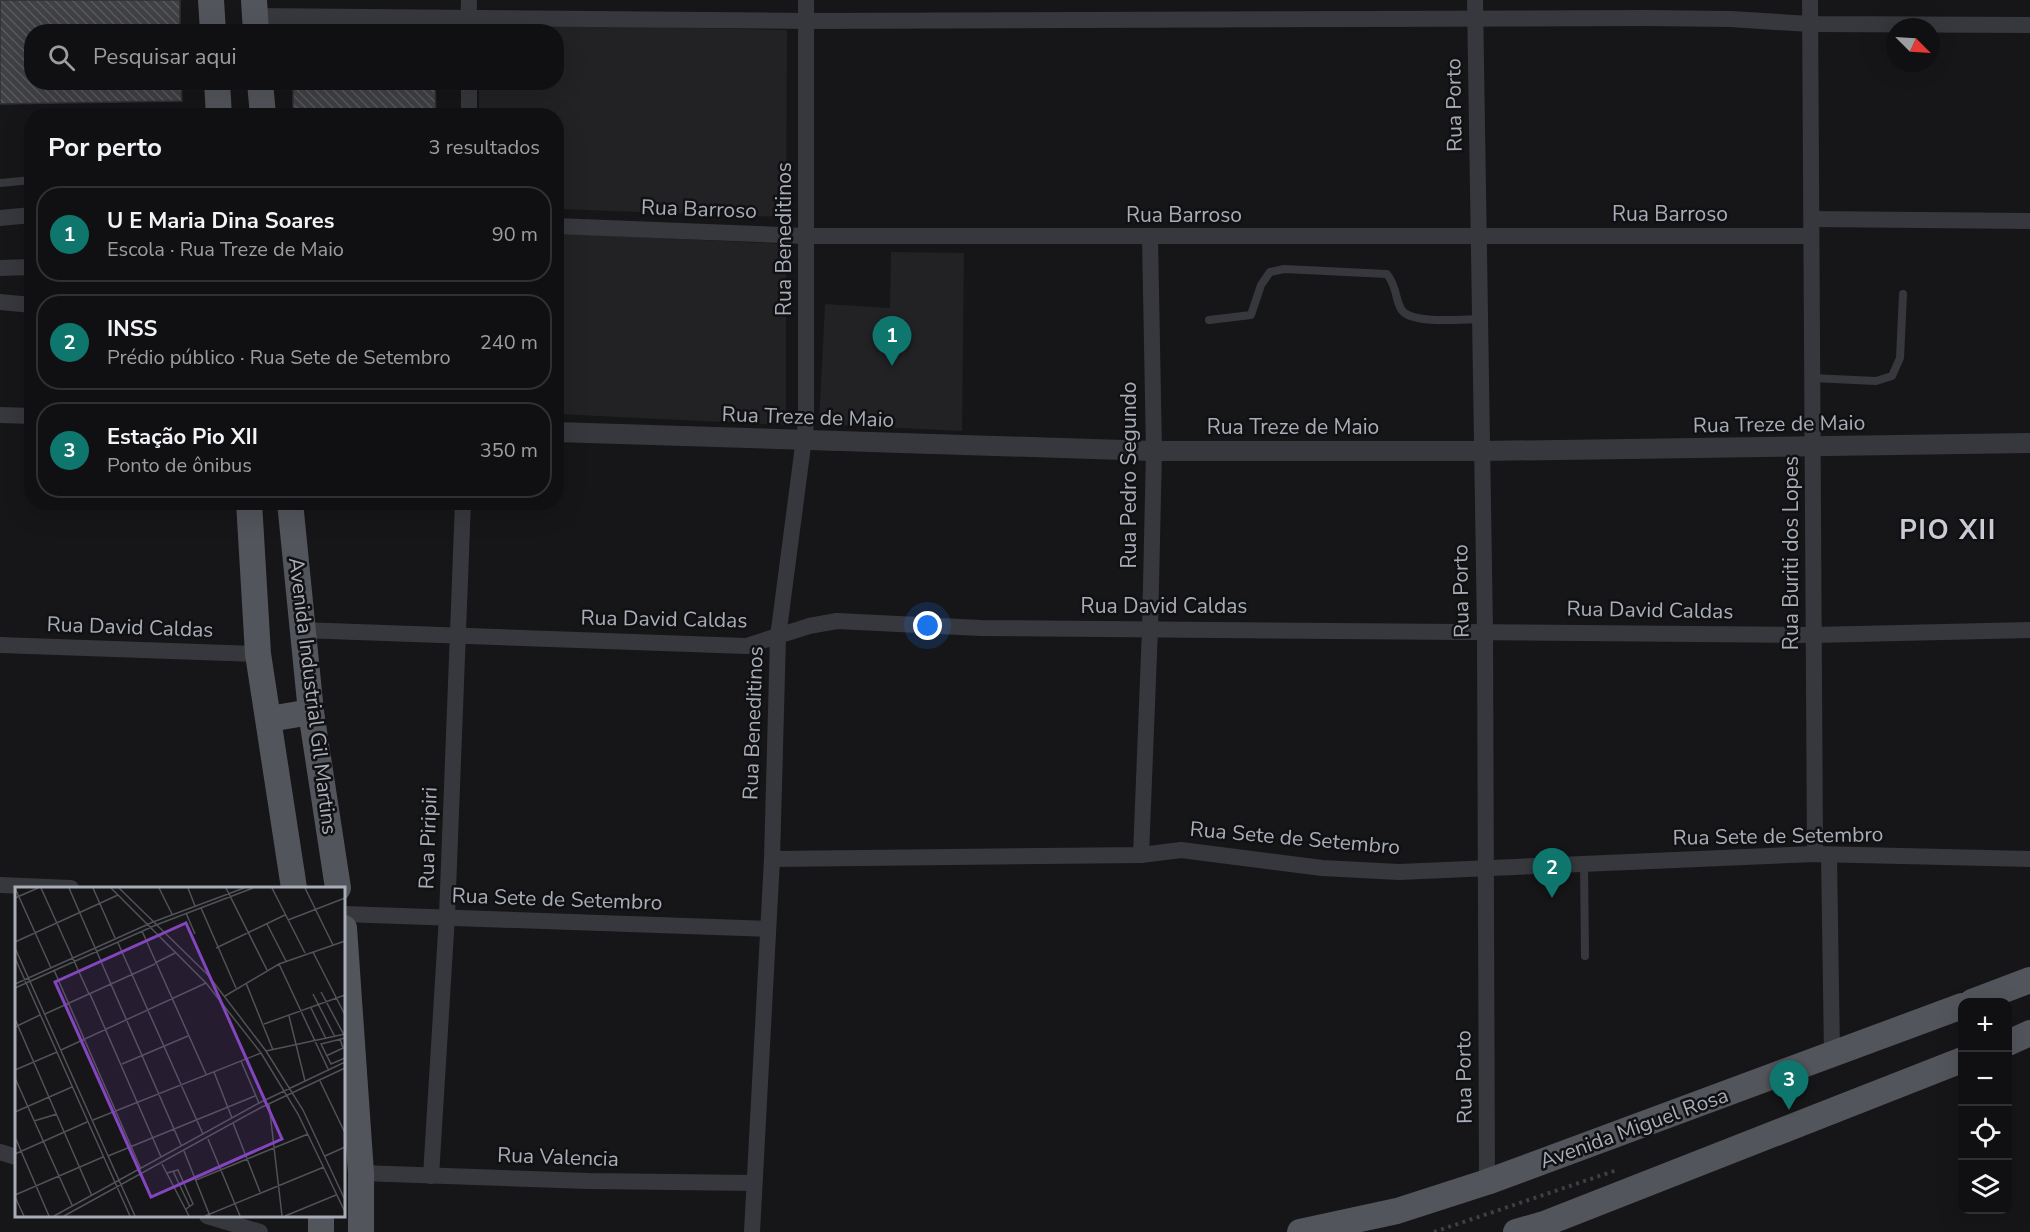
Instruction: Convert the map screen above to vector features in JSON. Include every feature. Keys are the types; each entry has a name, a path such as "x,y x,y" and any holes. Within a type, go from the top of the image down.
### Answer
{"main road":[{"path":"211,0 212,24"},
{"path":"217,90 219,108"},
{"path":"261,90 262,108"},
{"name":"Avenida Industrial Gil Martins","path":"249,510 258,654 294,887"},
{"name":"Avenida Industrial Gil Martins","path":"292,510 301,630 311,712 339,887"},
{"path":"269,719 311,712"},
{"path":"345,942 361,1173 361,1232"},
{"path":"1983,998 2030,980"},
{"name":"Avenida Miguel Rosa","path":"1300,1232 1396,1211 1487,1182 1958,1008"},
{"path":"2012,1040 2030,1033"},
{"path":"1516,1232 1544,1224 1958,1062"}],"street":[{"path":"468,24 469,0"},
{"name":"Rua Beneditinos","path":"752,1232 772,859 778,637 805,441 806,0"},
{"name":"Rua Porto","path":"1475,0 1485,631 1484,867 1487,1182"},
{"name":"Rua Buriti dos Lopes","path":"1810,0 1813,635 1832,1055"},
{"path":"255,16 444,24"},
{"path":"552,24 1475,18 1730,19 1810,24 2030,25"},
{"path":"469,90 469,108"},
{"path":"0,218 24,216"},
{"name":"Rua Barroso","path":"564,226 806,236 1150,238 1479,234 2030,221"},
{"name":"Rua Pedro Segundo","path":"1141,855 1154,451 1150,238"},
{"path":"0,268 24,267"},
{"path":"0,302 24,304"},
{"path":"0,415 24,416"},
{"name":"Rua Treze de Maio","path":"564,432 1154,451 1813,448 2030,443"},
{"name":"Rua Piripiri","path":"431,1176 447,916 463,510"},
{"name":"Rua David Caldas","path":"301,630 746,646 809,626 837,621 981,628 1813,635 2030,630"},
{"name":"Rua David Caldas","path":"0,645 258,654"},
{"name":"Rua Sete de Setembro","path":"772,859 1141,855 1191,850 1322,868 1399,872 1822,854 2030,859"},
{"path":"0,885 47,887"},
{"name":"Rua Sete de Setembro","path":"345,914 768,929"},
{"path":"0,1152 15,1157"},
{"name":"Rua Valencia","path":"361,1173 754,1183"},
{"path":"213,1217 261,1232"}],"lane":[{"path":"0,183 24,181"},
{"path":"1209,320 1251,315 1262,285 1270,272 1284,269 1387,274 1396,286 1401,308 1407,316 1417,319 1480,319"},
{"path":"1812,378 1876,381 1892,375 1900,358 1903,294"},
{"path":"1584,863 1585,956"}],"shaded area":[{"path":"564,25 787,30 786,217 564,209 564,108 479,108 479,90 564,90"},
{"path":"564,233 786,244 786,425 564,414"},
{"path":"891,252 964,253 962,431 819,424 825,304 890,308"}],"building":[{"path":"0,0 180,0 180,24 24,24 24,90 181,90 182,101 0,104"},
{"path":"293,90 435,90 436,108 293,108"}],"place":[{"name":"U E Maria Dina Soares","path":"892,366"},
{"name":"INSS","path":"1552,898"},
{"name":"Estação Pio XII","path":"1789,1110"}],"district":[{"name":"PIO XII","path":"1948,530"}]}
